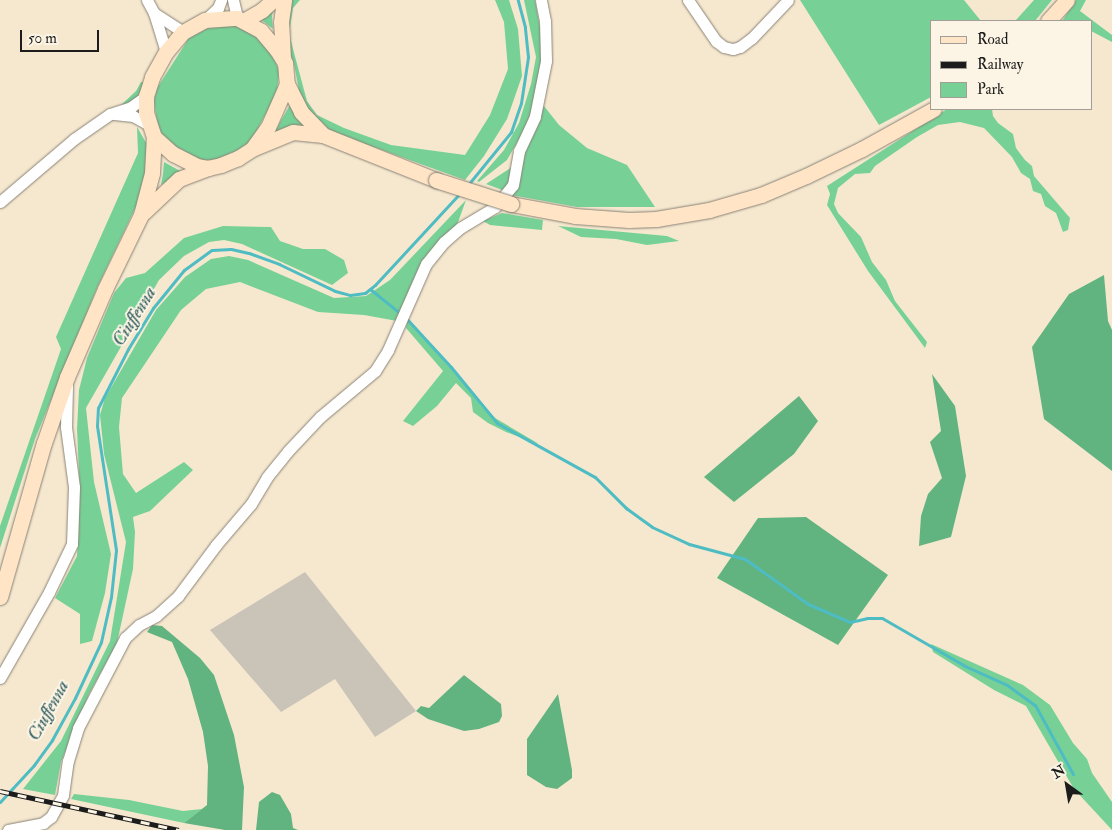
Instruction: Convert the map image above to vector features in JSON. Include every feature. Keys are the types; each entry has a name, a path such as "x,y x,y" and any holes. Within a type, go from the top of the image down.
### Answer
{"main road":[{"path":"0,597 44,443 67,377 105,289 141,215 152,173 151,131 146,113 146,96 152,77 166,52 183,32 205,20 241,19 262,10 273,0"},
{"path":"284,0 281,22 287,84 301,112 323,135"},
{"path":"1049,20 1067,0"},
{"path":"241,19 268,38 283,58"},
{"path":"252,148 268,127 287,84"},
{"path":"141,215 179,179 238,158 252,148 293,132 323,135 369,155 436,180 511,204 575,216 629,220 656,219 709,210 761,195 806,176 871,144 932,110"},
{"path":"151,131 182,159 208,168"},
{"path":"0,559 19,528"}],"street":[{"path":"147,0 154,13 166,52"},
{"path":"205,20 218,8 221,0"},
{"path":"233,0 241,19"},
{"path":"8,830 43,823 51,817 63,795 68,761 78,728 125,638 139,625 156,616 178,596 216,545 251,504 267,478 288,451 320,417 375,371 388,350 426,264 444,242 460,228 495,207 513,185 519,151 535,116 546,61 545,21 541,0"},
{"path":"688,0 716,41 724,47 733,49 740,47 752,38 788,0"},
{"path":"154,13 183,32"},
{"path":"1,199 74,139 110,114 131,107 146,96"},
{"path":"110,114 133,116 151,131"},
{"path":"0,678 49,592 72,544 74,487 66,428 67,377"}],"shaded area":[{"path":"305,572 416,711 375,737 335,679 281,712 210,630"}],"green space":[{"path":"289,0 300,0 293,8 289,34 307,101 317,115 344,128 391,145 465,155 490,115 508,69 504,22 495,0 509,0 518,29 522,76 507,119 484,156 465,180 321,128 302,106 294,64 286,43"},
{"path":"524,0 535,0 541,33 542,61 534,104 524,130 507,160 479,182 477,181 504,150 519,123 531,84 536,57"},
{"path":"800,0 964,0 980,20 930,20 930,98 879,125"},
{"path":"1034,0 1052,0 1036,20 1016,20"},
{"path":"1076,0 1086,0 1080,11 1092,20 1063,20"},
{"path":"275,3 272,16 273,29 259,18"},
{"path":"1092,20 1112,35 1112,42 1092,32"},
{"path":"234,24 252,33 266,46 279,71 277,93 249,145 217,160 201,162 168,143 158,129 154,101 157,88 189,38 214,25"},
{"path":"141,82 144,82 141,94 134,101 121,105 136,91"},
{"path":"291,103 308,129 274,133"},
{"path":"544,106 559,125 587,148 627,165 655,207 577,207 511,195 521,152"},
{"path":"945,110 992,110 993,116 998,123 1013,134 1016,148 1032,166 1034,176 1070,218 1068,230 1063,232 1056,213 1045,206 1041,194 1033,191 1030,179 1021,173 1012,157 984,128 960,122 938,125 875,166 870,173 855,174 838,188 834,204 838,213 861,237 872,262 886,280 895,301 927,342 925,348 868,271 827,205 830,194 827,186"},
{"path":"137,127 148,146 151,158 142,194 97,288 35,439 0,548 0,526 61,349 56,337 138,153"},
{"path":"164,162 182,172 161,185 163,174"},
{"path":"514,164 505,191 486,184 509,169"},
{"path":"466,200 457,225 435,248 397,321 364,315 318,312 240,282 206,289 181,310 122,398 119,427 123,474 136,493 184,462 193,470 150,511 133,517 135,532 133,569 117,643 89,694 61,762 55,795 23,789 61,741 110,641 126,542 104,454 100,415 105,398 156,310 185,277 211,259 229,256 248,260 334,298 366,296 390,280"},
{"path":"502,213 543,220 542,230 490,225 483,221"},
{"path":"223,226 271,227 280,241 303,249 325,249 344,260 348,273 332,285 242,244 224,240 209,242 184,256 159,280 86,408 94,482 111,554 105,593 92,641 80,644 80,614 55,598 77,556 80,494 77,429 79,390 87,358 114,293 126,278 145,273 184,238"},
{"path":"558,226 667,236 679,241 647,245 616,239 581,237"},
{"path":"1104,275 1108,321 1112,330 1112,471 1044,419 1032,347 1069,294"},
{"path":"408,318 495,418 539,444 506,432 488,423 473,412 471,398 456,383 437,406 413,426 403,421 443,371 406,328"},
{"path":"932,374 955,406 966,476 951,537 919,546 921,516 928,494 942,478 930,442 941,431"},
{"path":"799,396 818,421 794,454 734,502 704,477"},
{"path":"806,517 888,575 838,645 717,578 758,518"},
{"path":"152,625 162,626 200,658 214,675 234,735 244,787 242,830 225,830 184,823 207,805 208,766 203,732 188,679 172,642 147,632"},
{"path":"931,644 1023,685 1050,705 1073,743 1087,759 1092,773 1112,802 1112,830 1074,789 1026,706 994,690 933,652"},
{"path":"464,675 501,704 502,716 499,722 479,729 464,731 428,719 416,711 421,706 429,708"},
{"path":"558,694 572,778 557,789 546,787 527,775 527,739"},
{"path":"272,792 280,795 291,814 293,828 298,830 256,830 259,802"},
{"path":"74,794 129,800 183,811 202,809 184,823 71,799"}],"waterway":[{"name":"Ciuffenna","path":"467,186 511,132 521,103 528,57 525,27 518,0"},
{"name":"Ciuffenna","path":"0,802 34,765 52,740 75,698 101,642 111,597 116,550 97,426 98,408 128,349 153,308 184,270 212,250 231,249 249,253 279,264 335,291 350,295 365,293 375,285 461,192"},
{"path":"370,289 400,313"},
{"path":"405,317 451,367 497,423 595,477 626,508 652,527 689,544 745,559 808,604 850,622 867,618 882,618 965,666 1007,685 1035,705 1073,774"}],"railway":[{"path":"0,791 179,830"}]}
